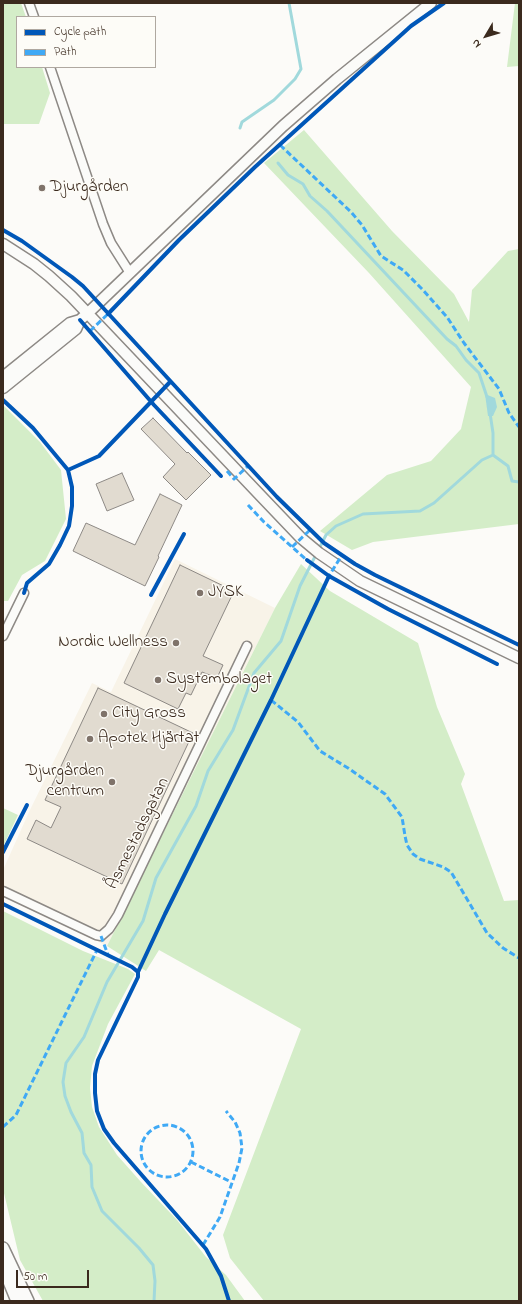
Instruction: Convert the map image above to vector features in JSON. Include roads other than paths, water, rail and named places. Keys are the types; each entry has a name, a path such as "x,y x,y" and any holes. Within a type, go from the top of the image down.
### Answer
{"main road":[{"path":"3,1248 28,1301"},
{"path":"3,1267 17,1301"}],"street":[{"path":"29,3 34,16"},
{"path":"3,388 76,329 84,316 283,126 337,79 431,3"},
{"path":"50,68 103,224 111,244 130,273"},
{"path":"3,244 34,264 49,276 84,316 306,542 330,562 360,581 519,658"},
{"path":"3,377 70,323 84,316"},
{"path":"3,636 5,625 24,593"},
{"name":"Åsmestadsgatan","path":"3,891 96,935 101,936 110,929 247,646"}],"water":[{"path":"485,394 495,398 497,407 493,416 488,416"}],"waterway":[{"path":"240,128 242,122 274,100 295,79 301,69 289,3"},
{"path":"278,163 288,175 303,184 310,196 327,211 447,339 456,346 466,360 479,373 487,397"},
{"path":"490,413 493,433 493,455"},
{"path":"154,1301 155,1281 153,1265 139,1248 102,1211 92,1187 91,1165 84,1153 82,1133 71,1112 65,1096 63,1082 66,1063 84,1037 107,982 143,921 156,878 196,806 208,771 233,730 254,673 281,641 300,586 326,535 336,526 363,514 420,511 434,503 482,460 493,455 508,466 512,481 519,482"}],"place":[{"name":"Djurgården","path":"42,188"},
{"name":"JYSK","path":"200,593"},
{"name":"Nordic Wellness","path":"176,643"},
{"name":"Systembolaget","path":"158,680"},
{"name":"City Gross","path":"104,714"},
{"name":"Apotek Hjärtat","path":"90,739"},
{"name":"Djurgården centrum","path":"112,782"}]}
